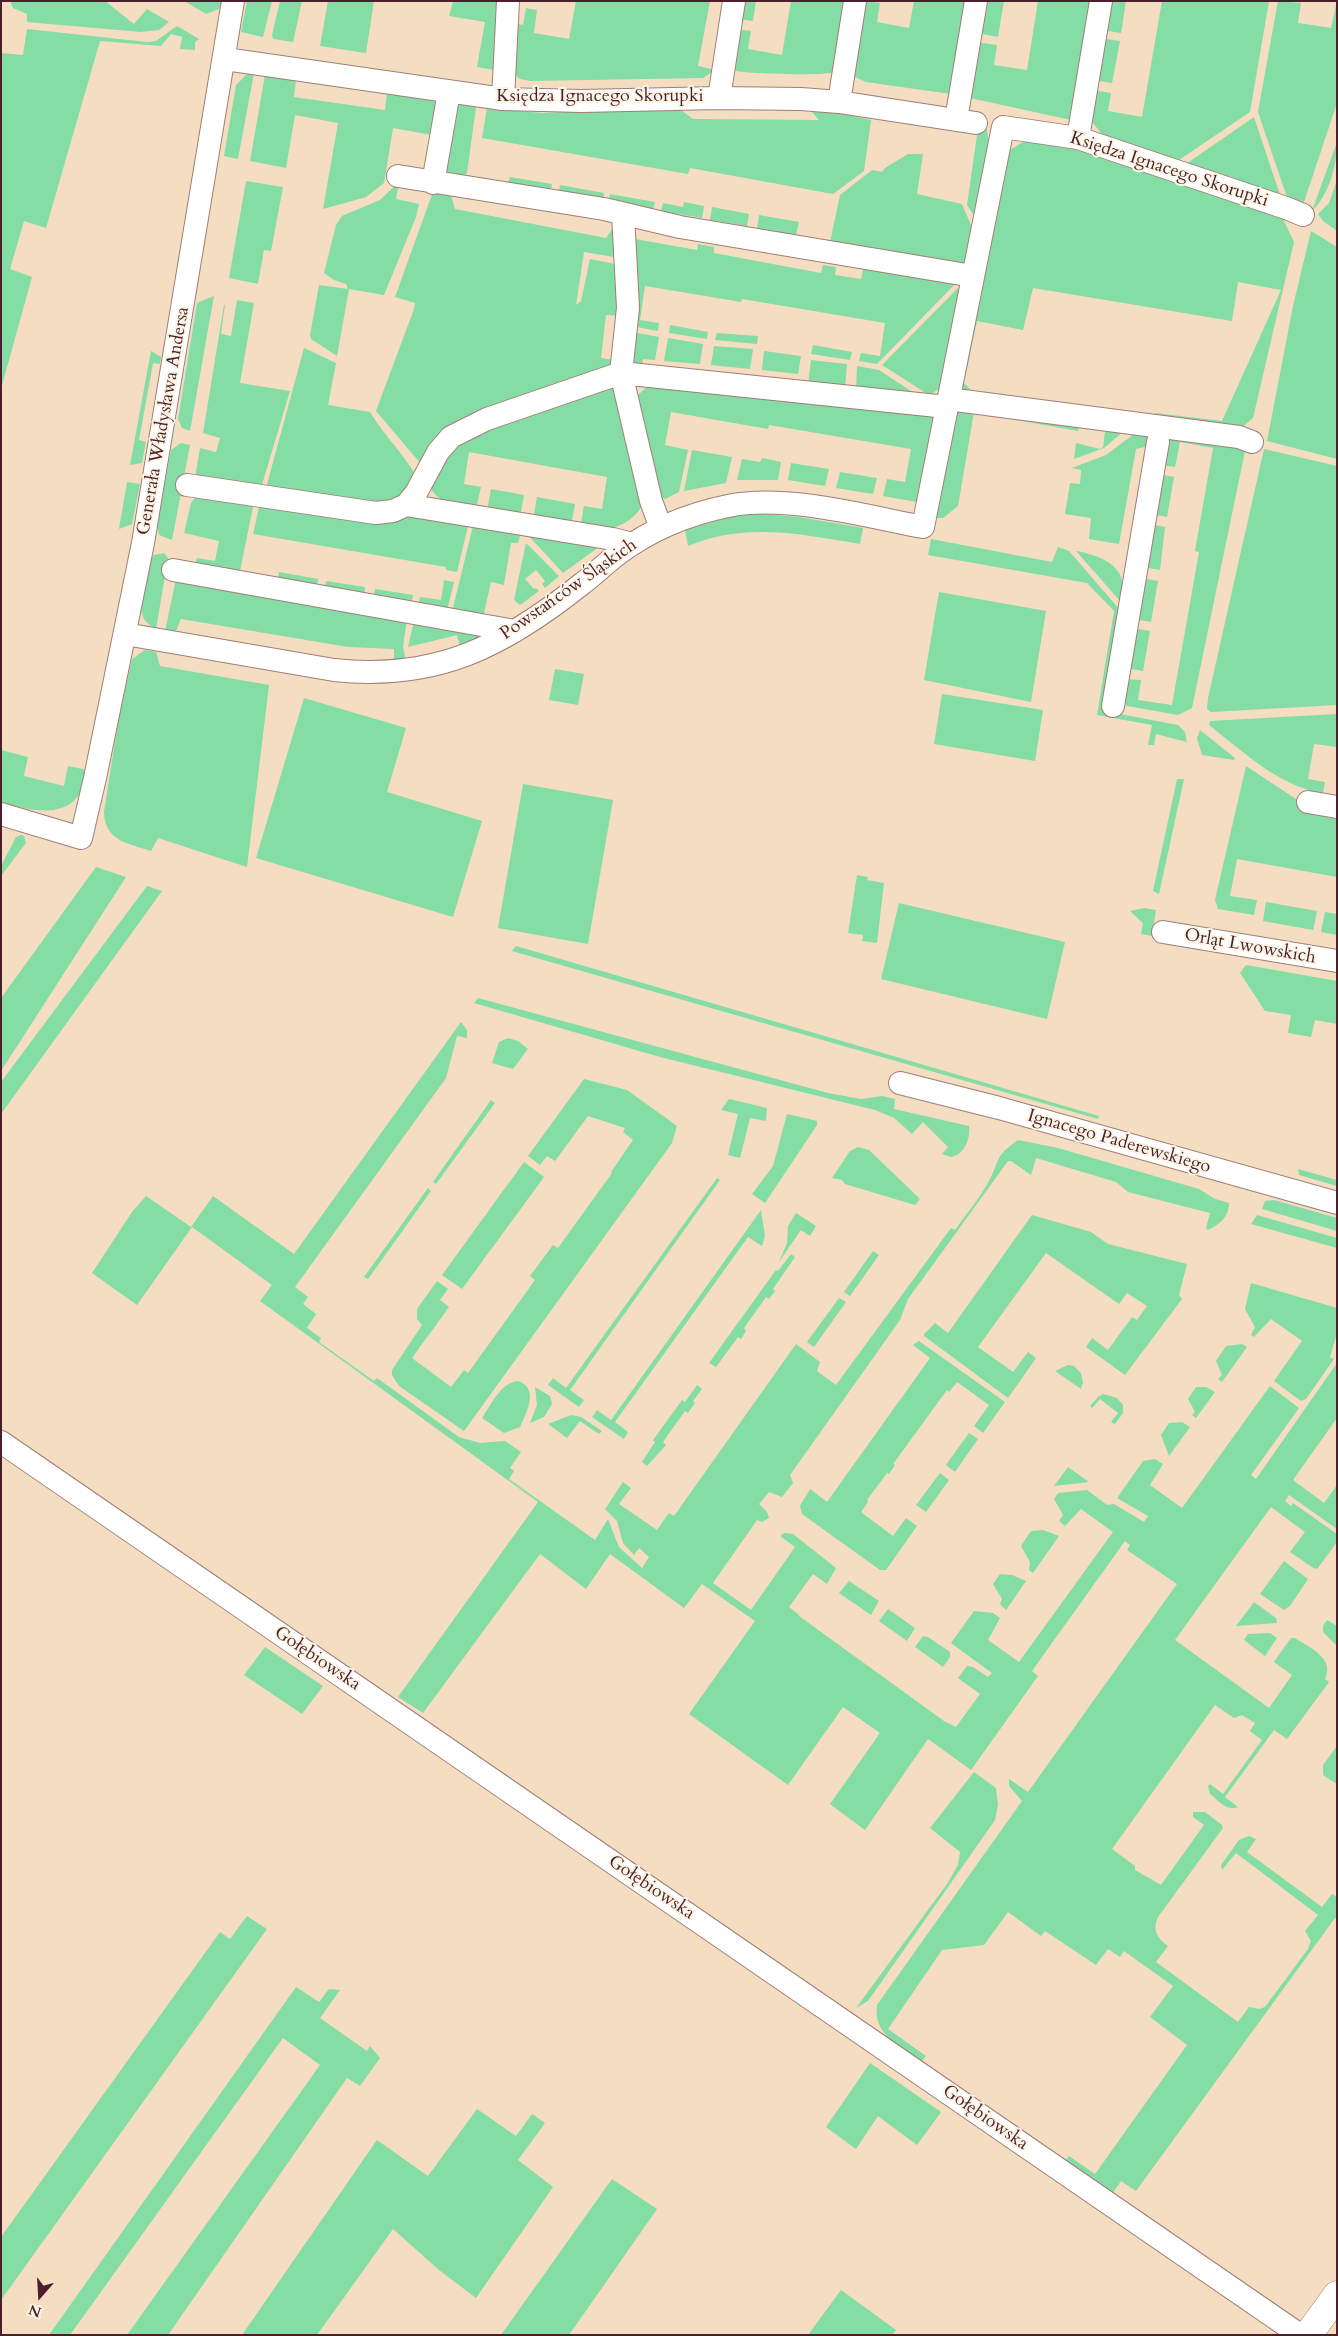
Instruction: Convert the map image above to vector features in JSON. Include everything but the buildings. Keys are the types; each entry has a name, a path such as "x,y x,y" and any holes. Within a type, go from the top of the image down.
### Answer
{"main road":[{"path":"1308,2335 1337,2295"}],"street":[{"name":"Generała Władysława Andersa","path":"1,814 81,838 125,634 162,432 225,59 228,27 234,1"},
{"path":"503,99 508,1"},
{"path":"719,98 734,1"},
{"path":"839,102 855,1"},
{"name":"Księdza Ignacego Skorupki","path":"225,59 503,99 581,101 719,98 839,102 966,122 976,1"},
{"path":"1078,138 1101,1"},
{"path":"433,183 449,92"},
{"name":"Księdza Ignacego Skorupki","path":"973,276 1003,127 1078,138 1303,215"},
{"path":"398,176 623,214 680,227 973,276 947,403"},
{"path":"623,214 628,308 621,373 652,501 661,528"},
{"path":"187,485 376,513 393,511 406,505 416,493 438,452 451,437 487,419 621,373 1141,422 1239,437 1252,442"},
{"name":"Powstańców Śląskich","path":"125,634 297,664 365,673 390,673 436,666 469,655 515,631 568,594 632,544 661,528 704,512 730,506 762,504 803,505 923,527 947,403"},
{"path":"1113,706 1158,442"},
{"path":"406,505 614,539 632,544"},
{"path":"173,570 515,631"},
{"path":"1308,802 1337,807"},
{"name":"Orląt Lwowskich","path":"1163,932 1337,962"},
{"name":"Ignacego Paderewskiego","path":"900,1083 1008,1110 1337,1203"},
{"name":"Gołębiowska","path":"1,1442 1300,2335"}],"green space":[{"path":"10,1 105,1 134,24 147,9 169,22 159,30 141,32 27,22 27,14 13,8"},
{"path":"184,1 223,1 219,9 206,14"},
{"path":"247,1 272,1 263,37 241,32"},
{"path":"280,1 302,1 293,42 273,39 272,35"},
{"path":"328,1 374,1 366,53 320,46"},
{"path":"453,1 502,1 495,70 477,67 485,22 449,16"},
{"path":"576,1 710,1 698,66 715,70 703,78 530,81 520,79 515,75 514,23 523,25 526,8 537,10 534,33 569,39"},
{"path":"740,1 756,1 753,21 737,19"},
{"path":"791,1 848,1 834,72 784,74 751,73 733,70 736,29 751,31 748,49 782,55"},
{"path":"864,1 880,3 877,22 909,28 914,1 969,1 951,94 866,82 855,77 853,70"},
{"path":"982,1 1004,1 998,37 977,33"},
{"path":"1038,1 1094,1 1071,120 970,98 976,42 997,45 994,65 1027,70"},
{"path":"1107,1 1126,1 1121,33 1102,30"},
{"path":"1162,1 1269,1 1250,112 1176,162 1105,138 1089,118 1092,90 1111,93 1108,111 1142,117"},
{"path":"1278,1 1301,3 1298,23 1331,28 1337,1 1337,103 1302,208 1289,203 1258,112"},
{"path":"177,26 199,39 195,42 195,50 180,49 182,37 171,34 161,46 100,41 46,228 24,221 10,269 32,277 1,389 1,53 23,55 27,29 147,42 156,41"},
{"path":"1101,38 1120,41 1112,83 1093,80"},
{"path":"254,73 238,159 224,156 236,85 246,75"},
{"path":"265,75 296,80 294,97 385,110 387,93 438,102 437,136 393,128 384,183 366,197 323,209 338,123 295,115 286,168 250,161"},
{"path":"452,103 476,107 467,173 459,180 452,178 443,169"},
{"path":"807,106 871,120 864,171 833,194 690,168 688,174 482,138 487,108 542,113 677,107 693,119 819,120"},
{"path":"1254,117 1282,201 1232,183 1235,178 1228,176 1226,180 1183,166"},
{"path":"979,121 986,124 989,145 977,220 967,205"},
{"path":"1025,141 1065,146 1283,219 1294,242 1253,418 1241,428 1155,417 1155,413 1222,421 1281,290 1238,282 1232,321 1033,288 1023,330 977,321 964,383 972,391 989,393 964,391 957,385 1006,152"},
{"path":"1337,142 1334,170 1331,179 1323,197 1312,211"},
{"path":"908,154 923,154 917,194 962,204 974,232 967,261 961,265 829,247 840,195 872,170 882,172 885,168"},
{"path":"510,177 552,184 551,190 508,183"},
{"path":"1337,180 1337,231 1323,221 1318,214 1329,203"},
{"path":"246,181 283,187 271,251 264,250 258,284 229,278"},
{"path":"399,182 396,199 419,204 416,217 384,295 349,289 337,356 311,339 310,335 319,285 348,289 346,284 334,280 324,273 336,225 342,216 380,200"},
{"path":"560,185 604,193 603,199 559,192"},
{"path":"434,189 450,192 455,209 606,238 615,225 620,258 584,252 576,305 581,301 590,259 620,265 623,316 606,315 601,358 614,360 608,366 421,464 376,411 414,309 415,303 395,297"},
{"path":"610,194 655,202 653,210 609,200"},
{"path":"684,202 704,206 702,218 661,211 663,203 683,207"},
{"path":"712,207 749,214 747,226 710,220"},
{"path":"759,215 799,222 796,236 757,229"},
{"path":"1311,231 1337,247 1337,459 1267,441 1293,306"},
{"path":"635,239 697,250 698,244 714,247 714,253 821,273 823,265 836,267 835,275 861,279 864,265 956,283 877,364 859,361 861,353 880,356 885,323 742,299 741,302 645,286 640,320 659,323 658,331 637,327"},
{"path":"959,287 962,287 942,387 929,395 882,365"},
{"path":"214,296 190,431 182,428 178,419 197,303"},
{"path":"237,300 254,303 240,383 290,391 261,488 195,478 200,448 216,452 220,438 203,433 224,305 221,334 231,336"},
{"path":"670,325 708,332 707,339 669,333"},
{"path":"632,332 659,337 655,360 643,359 642,367 635,366 629,354"},
{"path":"717,333 758,336 757,344 715,340"},
{"path":"668,338 703,344 700,364 664,361"},
{"path":"813,345 852,352 850,360 811,354"},
{"path":"714,346 753,349 750,369 711,365"},
{"path":"304,348 336,363 328,405 370,412 415,474 399,500 384,505 266,488"},
{"path":"151,351 161,357 160,364 153,363 139,440 146,442 142,463 130,465"},
{"path":"764,351 801,356 798,374 762,370"},
{"path":"811,360 847,364 845,388 808,384"},
{"path":"857,366 879,370 920,397 856,389"},
{"path":"606,384 621,390 641,507 634,516 624,523 612,528 598,529 581,523 584,506 602,509 607,477 469,452 464,484 481,487 476,509 444,501 430,487 457,440"},
{"path":"649,385 931,414 937,421 922,503 883,496 887,479 905,482 911,449 769,425 768,429 671,412 665,445 688,450 679,492 665,499 658,496 637,396"},
{"path":"953,409 974,412 958,506 943,518 932,518"},
{"path":"1000,417 1080,420 1078,431"},
{"path":"1106,424 1130,426 1104,448 1074,459 1076,443 1100,449 1103,447"},
{"path":"1152,429 1149,446 1136,449 1119,544 1089,539 1091,518 1065,514 1070,483 1080,484 1081,470 1072,468 1106,455 1138,431"},
{"path":"1167,431 1240,440 1245,451 1192,708 1178,715 1127,706 1119,695 1123,679 1141,680 1138,700 1172,705 1199,552 1195,551 1213,448 1180,442 1175,467 1161,465"},
{"path":"181,443 190,445 172,540 159,535 157,526 171,450"},
{"path":"1264,449 1337,466 1337,705 1211,712 1207,709 1208,698"},
{"path":"692,450 732,457 726,483 684,491"},
{"path":"762,458 781,462 778,480 737,480 742,459 760,462"},
{"path":"791,463 829,469 825,486 788,480"},
{"path":"840,472 877,478 873,494 836,488"},
{"path":"1158,474 1174,477 1167,517 1151,514"},
{"path":"127,482 140,484 132,524 119,529"},
{"path":"491,489 524,495 520,517 487,511"},
{"path":"199,493 254,502 239,576 194,568 197,558 215,561 219,541 184,533 191,503"},
{"path":"537,497 575,504 571,526 533,519"},
{"path":"260,503 408,517 468,526 457,572 446,570 446,567 253,534"},
{"path":"762,514 799,517 863,528 860,544 795,534 752,532 731,534 688,546 685,530 734,516"},
{"path":"1150,524 1165,527 1160,570 1143,567"},
{"path":"473,526 521,532 518,543 511,543 504,585 491,582 483,617 452,612"},
{"path":"526,533 603,544 563,573"},
{"path":"931,539 1052,562 1058,547 1069,551 1120,610 1104,711 1178,725 1185,732 1187,742 1156,734 1154,745 1148,745 1152,725 1097,715 1114,611 1087,583 928,555"},
{"path":"526,543 559,576 545,588 542,584 545,581 536,570 525,579 534,589 536,588 539,591 520,605 514,600"},
{"path":"1076,551 1090,554 1116,568 1122,581 1120,601"},
{"path":"164,553 168,558 156,629 146,621 141,609 151,558 154,555"},
{"path":"279,572 318,579 316,589 277,583"},
{"path":"1141,578 1158,581 1151,622 1134,619"},
{"path":"176,579 407,619 403,647 406,661 394,662 394,649 348,647 181,619 175,633 165,631"},
{"path":"444,580 454,582 447,611 418,606 420,597 441,600"},
{"path":"326,581 365,587 364,597 324,591"},
{"path":"375,589 413,595 411,605 373,599"},
{"path":"939,592 1046,611 1031,702 924,680"},
{"path":"414,621 490,633 460,647 457,635 408,647"},
{"path":"1133,628 1150,631 1143,671 1126,668"},
{"path":"145,650 156,652 160,666 269,685 247,867 158,838 151,851 126,843 113,835 108,829 104,812 118,722 132,659"},
{"path":"555,669 584,674 578,705 549,700"},
{"path":"942,694 1043,710 1035,761 934,744"},
{"path":"304,698 406,728 387,792 482,821 453,917 256,858"},
{"path":"1337,714 1337,747 1314,744 1308,779 1325,782 1323,793 1307,789 1276,776 1209,725 1210,721"},
{"path":"1200,730 1235,758 1234,760 1202,755 1197,738"},
{"path":"1,750 28,757 24,776 64,786 68,766 87,770 82,789 76,799 67,806 46,811 22,808 1,802"},
{"path":"1246,766 1302,803 1311,814 1337,819 1337,877 1237,859 1230,896 1257,900 1254,915 1218,909 1215,900"},
{"path":"1177,779 1184,779 1159,894 1153,891"},
{"path":"523,784 613,800 588,944 498,928"},
{"path":"24,836 26,843 1,876 1,866 16,837"},
{"path":"96,867 126,877 1,1071 1,998"},
{"path":"857,875 868,877 867,880 884,883 877,943 862,941 863,935 848,933"},
{"path":"147,886 162,891 1,1114 1,1082"},
{"path":"1266,902 1317,911 1313,930 1263,921"},
{"path":"899,903 1065,942 1047,1019 881,979"},
{"path":"1144,908 1156,910 1152,936 1141,934 1143,923 1130,911"},
{"path":"1325,912 1337,914 1337,935 1321,932"},
{"path":"516,946 1099,1116 1098,1119 512,951"},
{"path":"1246,965 1337,981 1337,1024 1315,1020 1311,1037 1288,1033 1291,1015 1265,1011 1240,973"},
{"path":"478,998 828,1093 861,1099 882,1096 895,1099 894,1109 969,1126 968,1141 960,1153 951,1157 942,1154 948,1147 923,1122 912,1134 894,1118 875,1110 660,1057 474,1003"},
{"path":"461,1022 467,1030 467,1038 457,1036 446,1078 295,1287 308,1297 303,1304 316,1314 307,1328 321,1338 319,1342 374,1381 377,1378 459,1437 480,1443 505,1441 521,1452 510,1468 514,1471 509,1479 595,1540 608,1519 619,1547 642,1568 649,1557 639,1548 634,1555 623,1543 617,1521 605,1509 623,1482 631,1488 619,1504 657,1530 669,1513 674,1516 796,1344 820,1362 817,1371 836,1385 951,1228 955,1230 977,1200 989,1181 1001,1154 1018,1140 1058,1148 1199,1189 1215,1199 1229,1203 1229,1208 1223,1220 1208,1230 1206,1228 1210,1213 1128,1192 1116,1182 1036,1158 1031,1175 1011,1161 1008,1161 908,1299 900,1320 790,1475 793,1483 782,1497 769,1492 759,1504 767,1512 769,1518 762,1522 757,1520 713,1583 751,1610 795,1547 780,1536 784,1533 793,1534 836,1568 827,1584 813,1574 789,1607 944,1721 956,1727 980,1694 958,1678 967,1666 973,1667 988,1677 992,1673 951,1643 974,1611 993,1613 1000,1618 988,1640 1019,1662 1113,1532 1081,1509 1065,1526 1059,1521 1063,1515 1054,1499 1058,1493 1087,1490 1107,1505 1114,1504 1144,1522 1148,1516 1117,1498 1143,1461 1155,1459 1163,1464 1150,1485 1182,1508 1270,1386 1299,1408 1251,1475 1256,1479 1337,1363 1337,1418 1293,1480 1324,1503 1337,1485 1337,1529 1289,1495 1285,1501 1291,1506 1293,1503 1337,1534 1337,1542 1318,1568 1315,1569 1290,1552 1305,1532 1271,1507 1175,1640 1269,1708 1292,1675 1274,1662 1291,1638 1295,1638 1324,1659 1327,1665 1325,1679 1329,1682 1287,1739 1274,1730 1225,1797 1238,1807 1234,1808 1226,1807 1210,1794 1208,1786 1210,1784 1223,1794 1262,1740 1250,1731 1255,1723 1242,1715 1234,1718 1215,1705 1112,1849 1135,1866 1135,1870 1161,1885 1204,1825 1193,1817 1193,1812 1205,1812 1222,1825 1223,1828 1158,1917 1155,1926 1157,1933 1168,1946 1156,1962 1238,2022 1249,2007 1259,2009 1265,2007 1308,1949 1311,1941 1305,1931 1318,1915 1236,1853 1222,1870 1221,1865 1239,1840 1249,1836 1256,1839 1247,1852 1322,1907 1332,1894 1337,1897 1337,1919 1335,1918 1136,2191 1121,2181 1112,2194 1065,2161 1069,2156 1095,2174 1187,2045 1150,2017 1173,1986 1124,1951 1120,1957 1108,1949 1096,1965 1045,1931 1041,1936 1008,1912 984,1945 942,1950 888,2029 926,2056 922,2061 890,2039 884,2032 879,2025 877,2005 1022,1801 1009,1786 1009,1779 1028,1792 1177,1584 1127,1550 1130,1545 1125,1541 1032,1671 1038,1676 971,1770 928,1739 865,1830 830,1804 880,1733 843,1707 788,1785 689,1714 755,1621 702,1584 684,1608 610,1554 586,1589 540,1554 423,1713 398,1697 538,1502 260,1301 272,1285 192,1227 137,1305 92,1273 132,1212 146,1196 191,1227 213,1196 294,1254"},
{"path":"508,1038 518,1041 528,1049 513,1069 492,1063 499,1042"},
{"path":"584,1079 627,1090 677,1126 672,1143 464,1431 399,1386 392,1375 392,1370 422,1325 417,1319 417,1309 437,1281 448,1289 440,1300 449,1307 412,1358 451,1387 464,1370 468,1373 535,1280 530,1276 553,1245 558,1248 612,1173 633,1140 623,1132 625,1128 588,1116 555,1161 547,1156 540,1165 528,1156"},
{"path":"729,1099 767,1108 766,1121 750,1118 740,1158 728,1155 738,1114 721,1110"},
{"path":"491,1100 495,1103 436,1184 433,1182"},
{"path":"787,1114 817,1121 817,1125 765,1203 752,1194 773,1166"},
{"path":"858,1147 869,1150 920,1199 915,1205 845,1184 842,1180 832,1178 850,1151"},
{"path":"524,1162 544,1177 462,1289 442,1275"},
{"path":"1298,1169 1337,1180 1337,1186 1299,1175"},
{"path":"717,1178 720,1180 570,1390 584,1400 579,1407 548,1385 553,1378 566,1388"},
{"path":"428,1188 431,1191 368,1279 364,1277"},
{"path":"1274,1200 1337,1218 1337,1231 1262,1209 1265,1201"},
{"path":"761,1210 765,1236 762,1246 748,1237 615,1422 628,1432 624,1439 592,1417 597,1410 611,1420"},
{"path":"796,1213 816,1226 810,1236 801,1230 779,1262 787,1243 788,1226"},
{"path":"1032,1215 1091,1232 1108,1244 1187,1264 1179,1295 1182,1299 1125,1375 1086,1347 1092,1338 1108,1350 1132,1317 1137,1320 1147,1306 1127,1293 1119,1304 1046,1253 978,1347 1013,1372 1028,1352 1036,1358 1008,1398 924,1336 935,1323 948,1333"},
{"path":"1257,1215 1337,1238 1337,1248 1251,1224"},
{"path":"873,1251 879,1255 850,1296 844,1292"},
{"path":"791,1254 795,1257 773,1289 775,1291 769,1299 766,1297 744,1328 746,1331 741,1339 738,1337 716,1367 709,1363 776,1270 778,1271"},
{"path":"1251,1283 1337,1308 1337,1333 1330,1357 1334,1359 1306,1399 1301,1401 1274,1381 1302,1341 1271,1319 1254,1337 1251,1335 1255,1327 1245,1309"},
{"path":"839,1298 846,1302 814,1347 807,1342"},
{"path":"919,1341 1005,1402 983,1433 974,1426 989,1405 957,1382 949,1392 947,1390 893,1464 895,1465 889,1474 887,1473 867,1500 868,1502 861,1512 893,1536 906,1518 917,1526 886,1570 880,1570 802,1514 800,1506 810,1489 827,1502 930,1358 913,1345"},
{"path":"1242,1344 1247,1347 1222,1382 1218,1379 1222,1375 1216,1361 1226,1346"},
{"path":"1068,1365 1074,1366 1081,1373 1083,1383 1081,1389 1055,1371"},
{"path":"518,1381 525,1384 528,1389 530,1402 520,1427 504,1433 482,1418 501,1390"},
{"path":"697,1385 702,1389 693,1401 695,1403 688,1413 685,1411 663,1442 666,1445 647,1466 642,1462 655,1442 653,1440 682,1400 685,1402"},
{"path":"535,1387 550,1396 552,1404 544,1417 530,1423 537,1405"},
{"path":"1196,1387 1206,1387 1215,1392 1196,1418 1192,1415 1195,1412 1188,1399"},
{"path":"1103,1394 1117,1398 1123,1405 1123,1413 1115,1424 1111,1422 1118,1413 1100,1399 1092,1408 1090,1406"},
{"path":"571,1415 581,1417 602,1431 599,1434 580,1421 567,1438 548,1424"},
{"path":"1182,1422 1190,1427 1169,1456 1161,1435 1169,1423"},
{"path":"969,1433 978,1439 955,1472 946,1465"},
{"path":"1068,1467 1089,1482 1054,1486"},
{"path":"940,1473 949,1480 926,1512 916,1505"},
{"path":"1043,1530 1059,1536 1033,1573 1029,1570 1030,1562 1021,1546 1031,1531"},
{"path":"1284,1561 1308,1579 1290,1606 1284,1610 1260,1594"},
{"path":"1000,1574 1012,1575 1026,1581 1006,1610 1000,1604 1002,1599 993,1584"},
{"path":"849,1581 879,1601 871,1615 839,1593"},
{"path":"1254,1602 1276,1618 1277,1623 1236,1626"},
{"path":"888,1609 915,1628 907,1641 879,1621"},
{"path":"1327,1620 1337,1626 1337,1646 1323,1632 1323,1626"},
{"path":"1270,1633 1277,1638 1265,1656 1244,1640 1248,1634"},
{"path":"923,1636 928,1637 950,1652 950,1657 943,1667 915,1647"},
{"path":"265,1647 323,1686 302,1714 244,1675"},
{"path":"1337,1746 1337,1784 1323,1775 1323,1765"},
{"path":"974,1772 996,1788 998,1805 995,1820 868,2001 856,2008 947,1884 958,1865 960,1852 930,1828"},
{"path":"247,1916 267,1929 1,2300 1,2237 220,1932 230,1939"},
{"path":"296,1987 319,2002 329,1989 340,1990 320,2018 367,2051 370,2046 380,2058 360,2086 347,2078 168,2335 127,2335 320,2065 283,2038 70,2335 49,2335"},
{"path":"870,2063 941,2112 917,2145 878,2116 856,2149 826,2127"},
{"path":"477,2109 516,2136 532,2114 545,2123 518,2160 553,2187 476,2298 439,2270 393,2229 317,2335 242,2335 377,2140 428,2176"},
{"path":"612,2179 657,2209 569,2335 501,2335"},
{"path":"841,2290 896,2330 892,2335 808,2335"}]}
